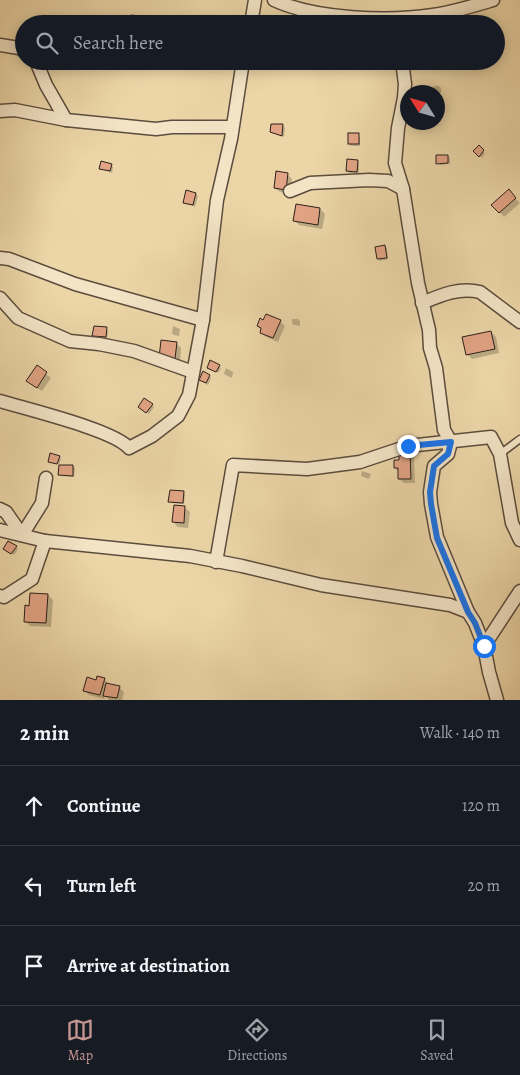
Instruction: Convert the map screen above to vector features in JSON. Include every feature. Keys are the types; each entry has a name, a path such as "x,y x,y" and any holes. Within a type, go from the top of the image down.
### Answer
{"street":[{"path":"253,15 256,0"},
{"path":"274,0 307,12 333,15"},
{"path":"432,15 493,0"},
{"path":"0,44 15,47"},
{"path":"40,70 66,120"},
{"path":"0,401 56,417 124,442 129,448 152,436 178,416 189,395 203,320 217,200 242,70"},
{"path":"403,70 404,98 398,128 395,163 403,189 422,303 429,330 430,348 436,368 444,430 451,442 448,454 434,466 430,492 431,504 437,538 484,646 497,700"},
{"path":"0,111 15,110 66,120 156,129 172,127 232,127"},
{"path":"290,191 310,182 369,180 388,181 403,189"},
{"path":"0,258 9,259 75,284 203,320"},
{"path":"422,303 449,293 472,290 480,292 520,322"},
{"path":"0,298 18,318 70,341 99,344 134,352 193,372"},
{"path":"216,562 233,465 307,469 360,462 408,446 491,437 500,454 512,523 520,540"},
{"path":"22,535 42,503 46,478"},
{"path":"0,509 6,512 22,535"},
{"path":"0,530 45,541 190,556 321,585 450,606 468,612"},
{"path":"0,596 4,596 32,579 45,541"},
{"path":"484,646 520,591"}],"lane":[{"path":"500,454 520,439"}],"building":[{"path":"271,124 283,124 282,136 270,132"},
{"path":"348,133 359,133 359,144 348,144"},
{"path":"479,145 484,150 479,157 473,151"},
{"path":"436,155 448,155 448,163 436,164"},
{"path":"347,159 358,160 357,172 346,171"},
{"path":"101,161 112,164 110,171 99,169"},
{"path":"276,171 288,173 286,190 274,188"},
{"path":"509,189 516,198 499,213 491,205"},
{"path":"186,190 196,193 193,205 183,203"},
{"path":"296,204 320,208 318,225 293,221"},
{"path":"385,245 387,258 377,259 375,247"},
{"path":"266,314 281,320 273,338 260,333 261,328 257,326 260,318 263,320"},
{"path":"94,326 107,327 106,337 92,336"},
{"path":"491,331 495,349 466,355 462,337"},
{"path":"161,340 177,342 175,359 159,358"},
{"path":"210,360 220,365 216,372 207,368"},
{"path":"37,365 47,372 37,388 26,381"},
{"path":"203,371 210,375 206,383 199,380"},
{"path":"144,398 153,404 146,413 138,407"},
{"path":"410,452 411,479 398,479 398,468 394,468 394,460 399,460 399,453"},
{"path":"50,453 60,456 57,464 48,462"},
{"path":"59,465 73,465 73,476 58,475"},
{"path":"170,490 184,491 183,503 168,502"},
{"path":"174,505 185,506 184,523 172,522"},
{"path":"8,541 17,546 11,554 3,549"},
{"path":"30,593 48,594 46,623 24,622 25,605 29,606"},
{"path":"97,676 105,678 100,695 83,691 87,677 96,680"},
{"path":"106,683 120,686 117,698 103,696"}],"route":[{"path":"408,446 451,442 448,454 434,466 430,492 431,504 437,538 484,646"}]}
